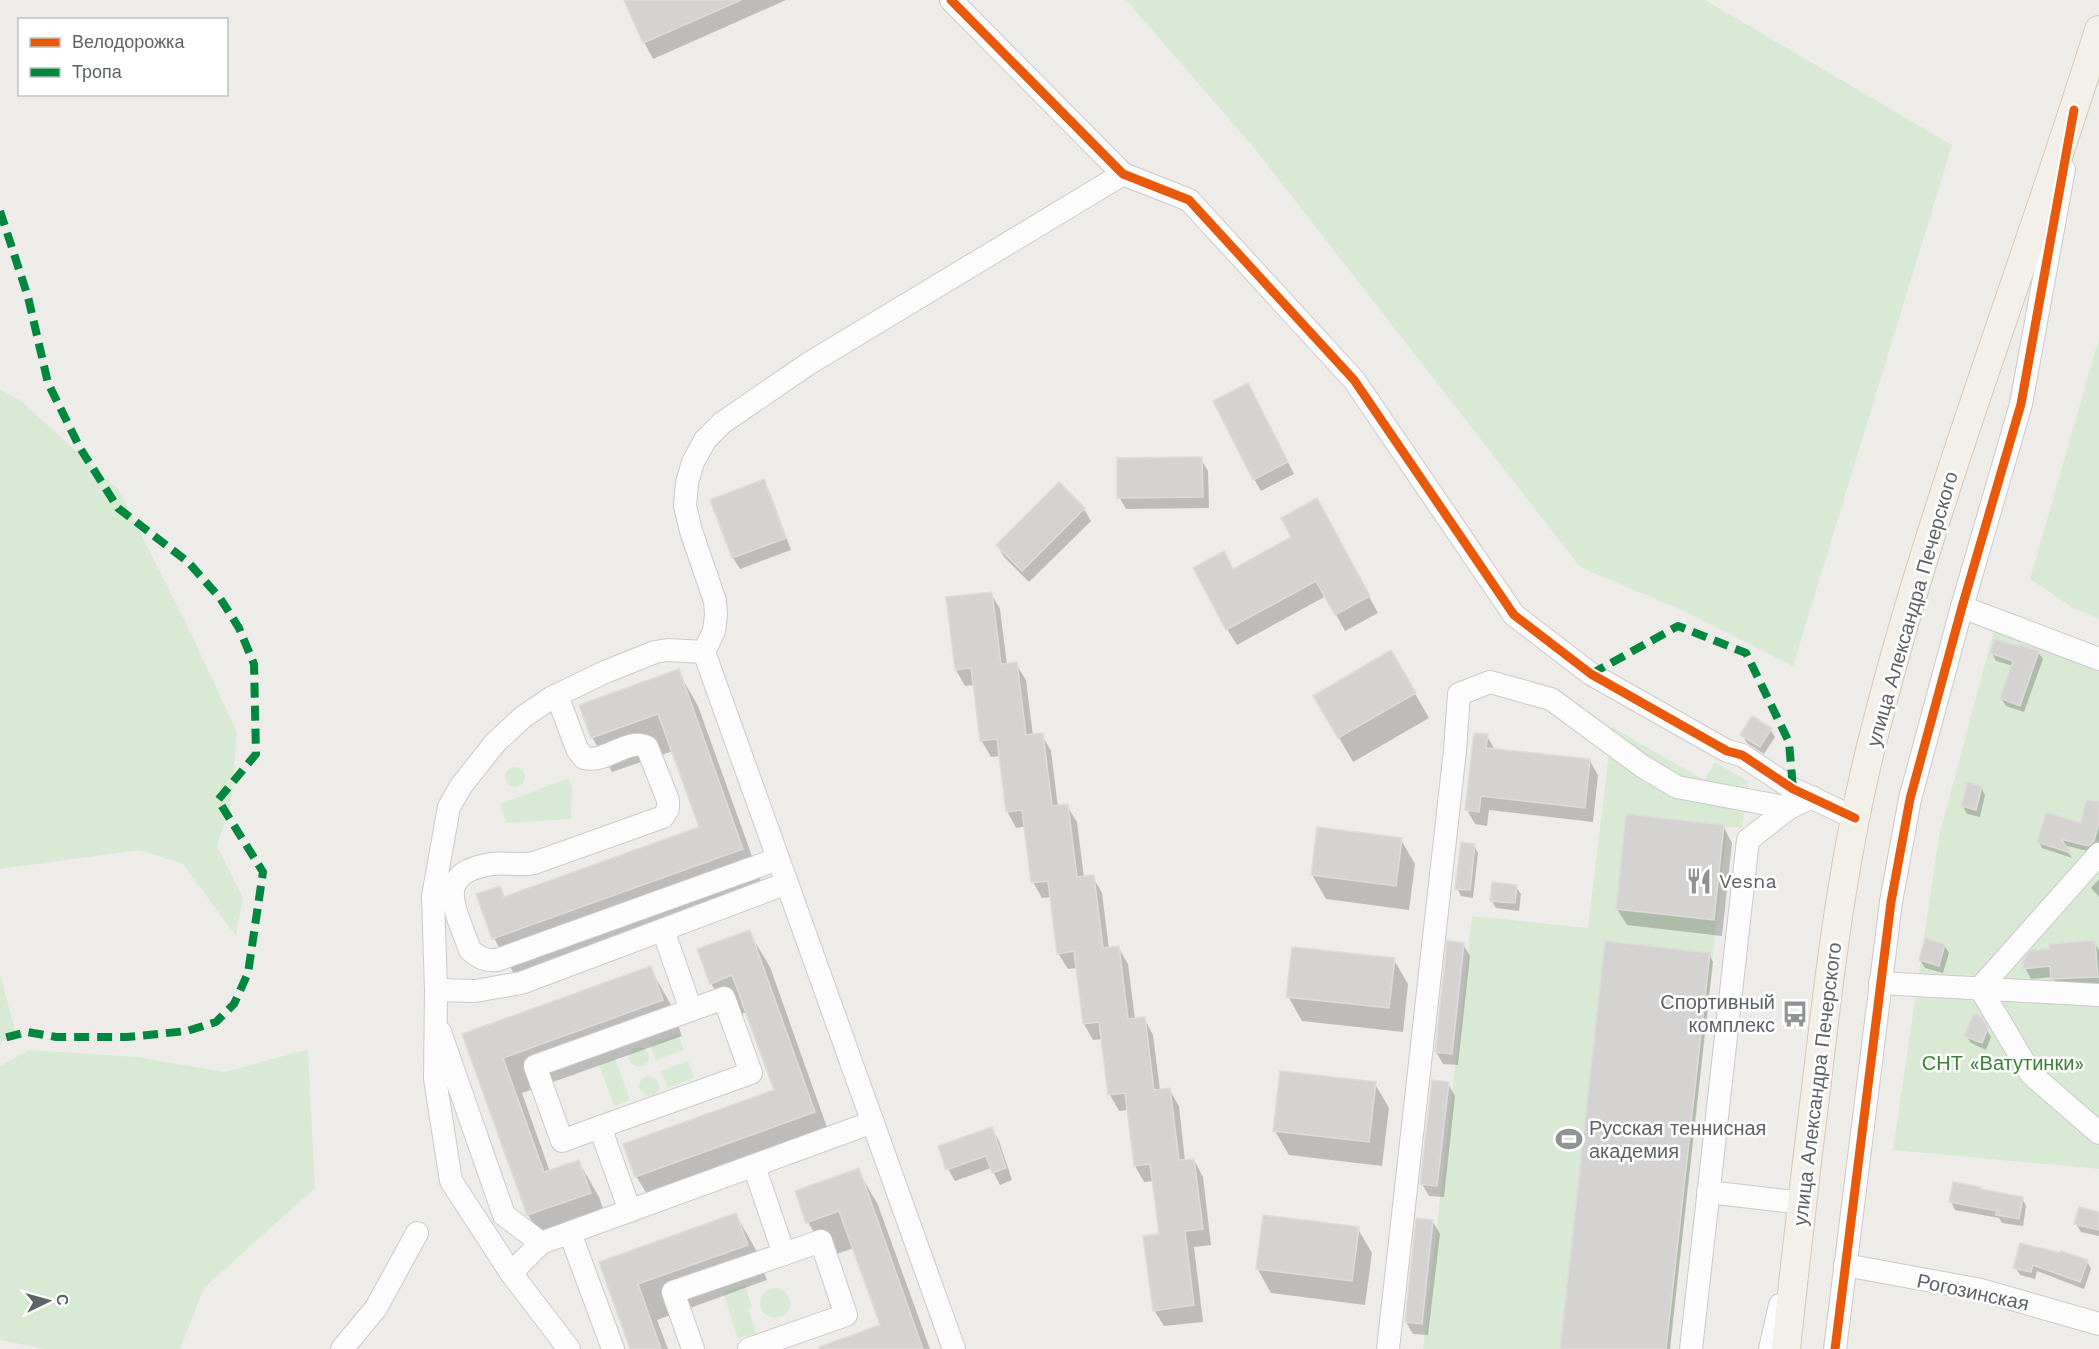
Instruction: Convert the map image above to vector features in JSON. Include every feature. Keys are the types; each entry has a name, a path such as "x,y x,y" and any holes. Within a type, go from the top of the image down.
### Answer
{"main road":[{"name":"улица Александра Печерского","path":"1786,1349 1831,961 1855,818 1875,730 1902,629 1941,505 2099,30"}],"street":[{"path":"951,0 1123,174 1189,200 1354,380 1514,615 1591,674 1727,751 1742,755 1793,789 1855,818"},
{"path":"1834,1349 1891,902 1910,799 1962,607 2021,404 2074,110"},
{"path":"954,1349 704,652 714,631 715,601 691,531 686,506 687,483 693,462 705,440 722,423 808,364 1123,174"},
{"path":"1962,607 2099,659"},
{"path":"569,1349 511,1273 451,1181 435,1079 436,990 433,896 449,807 461,786 495,743 523,717 557,694 655,652 704,652"},
{"path":"1388,1349 1455,750 1459,694 1490,682 1551,699 1642,766 1677,787 1790,808"},
{"path":"557,694 576,749 584,758 596,759 636,745 647,747 668,800 668,809 663,817 534,863 521,866 489,864 460,874 453,885 453,902 470,950 477,956 497,960 778,859"},
{"path":"1691,1349 1748,840 1790,808 1812,797"},
{"path":"1980,988 2099,854"},
{"path":"436,990 475,991 521,983 787,883"},
{"path":"663,930 691,1010"},
{"path":"1880,983 2099,995"},
{"path":"1980,988 2031,1074 2099,1133"},
{"path":"724,998 751,1073 600,1127 562,1140 535,1066 724,998"},
{"path":"435,1017 504,1215 541,1243"},
{"path":"511,1273 541,1243 873,1122"},
{"path":"600,1127 630,1211"},
{"path":"754,1166 784,1254"},
{"path":"1708,1192 1801,1215 1770,1349"},
{"path":"342,1349 376,1308 417,1233"},
{"path":"570,1233 613,1349"},
{"path":"693,1349 673,1292 821,1241 846,1315 749,1349"},
{"name":"Рогозинская","path":"1845,1265 1981,1290 2099,1324"}],"green space":[{"path":"1126,0 1705,0 1952,145 1793,666 1686,612 1580,567 1255,149"},
{"path":"2099,338 2099,619 2073,608 2030,579"},
{"path":"0,390 21,401 118,489 187,625 237,732 231,804 217,846 243,898 236,936 183,864 139,850 0,869"},
{"name":"СНТ «Ватутинки»","path":"1994,630 2099,672 2099,1169 1893,1150 1939,836"},
{"name":"Русская теннисная академия","path":"1612,727 1704,780 1715,762 1748,781 1742,828 1727,827 1669,1349 1423,1349 1472,916 1588,928"},
{"path":"515,767 522,770 525,777 522,784 515,787 508,784 505,777 508,770"},
{"path":"568,778 572,788 571,819 506,823 500,804"},
{"path":"0,974 17,1038 0,1042"},
{"path":"678,1034 684,1050 656,1060 650,1044"},
{"path":"639,1047 646,1050 649,1057 646,1064 639,1067 632,1064 629,1057 632,1050"},
{"path":"308,1049 315,1188 204,1288 180,1349 45,1349 0,1340 0,1066 29,1050 137,1057 225,1072"},
{"path":"615,1058 630,1100 614,1106 599,1064"},
{"path":"688,1061 694,1078 667,1088 661,1071"},
{"path":"649,1076 656,1079 659,1086 656,1093 649,1096 642,1093 639,1086 642,1079"},
{"path":"745,1285 752,1307 748,1309 756,1333 738,1339 723,1292"},
{"path":"775,1288 786,1292 790,1303 786,1314 775,1318 764,1314 760,1303 764,1292"}],"building":[{"path":"624,0 741,0 643,43"},
{"path":"1248,383 1288,462 1253,480 1213,401"},
{"path":"1202,457 1203,497 1117,498 1117,458"},
{"path":"764,479 786,538 732,558 710,500"},
{"path":"1059,482 1085,508 1022,571 996,545"},
{"path":"1317,498 1370,596 1335,615 1316,581 1226,630 1193,568 1224,551 1233,569 1291,537 1281,518"},
{"path":"992,592 1001,664 1017,662 1026,735 1043,733 1052,806 1068,804 1077,877 1094,875 1103,948 1119,946 1128,1019 1145,1017 1154,1090 1170,1088 1179,1160 1194,1159 1203,1229 1185,1231 1194,1305 1153,1311 1143,1236 1159,1234 1150,1164 1134,1166 1125,1093 1108,1095 1099,1022 1083,1024 1074,951 1057,954 1048,881 1031,883 1022,810 1006,812 997,739 980,741 971,668 955,670 946,597"},
{"path":"1995,639 2039,651 2020,706 2000,698 2013,661 1990,653"},
{"path":"1391,650 1416,693 1338,738 1313,696"},
{"path":"679,669 743,849 492,939 476,894 500,886 504,897 699,827 658,714 591,738 579,705"},
{"path":"1752,716 1772,728 1760,747 1740,735"},
{"path":"1474,733 1488,734 1486,748 1590,759 1585,808 1481,796 1479,812 1465,810"},
{"path":"1967,782 1982,786 1976,810 1961,806"},
{"path":"2086,800 2099,802 2099,822 2094,841 2088,846 2061,839 2071,853 2037,842 2046,812 2081,823"},
{"path":"1626,814 1724,825 1714,920 1616,909"},
{"path":"1317,827 1402,838 1396,886 1311,875"},
{"path":"1461,842 1475,844 1470,890 1455,889"},
{"path":"1492,882 1517,885 1515,903 1490,901"},
{"path":"750,930 815,1112 635,1177 623,1144 774,1090 732,975 710,984 697,949"},
{"path":"1925,938 1945,944 1939,966 1919,960"},
{"path":"2095,940 2098,977 2051,979 2050,966 2023,969 2023,960 2031,950 2049,949 2049,944"},
{"path":"1447,941 1464,943 1452,1054 1435,1052"},
{"path":"1605,941 1710,953 1666,1349 1560,1349"},
{"path":"1292,947 1395,958 1389,1008 1286,997"},
{"path":"651,966 663,1000 503,1058 544,1172 579,1160 591,1193 527,1215 462,1034"},
{"path":"1974,1014 1982,1017 1988,1028 1982,1043 1964,1036"},
{"path":"1280,1071 1376,1082 1369,1142 1273,1131"},
{"path":"1432,1080 1449,1082 1437,1186 1420,1184"},
{"path":"992,1127 1006,1168 992,1173 986,1156 946,1170 938,1146"},
{"path":"859,1168 923,1349 820,1349 819,1347 880,1325 839,1211 806,1223 795,1191"},
{"path":"1953,1182 2023,1197 2019,1219 1996,1215 1997,1211 1949,1202"},
{"path":"2079,1207 2099,1212 2099,1230 2074,1224"},
{"path":"736,1213 748,1245 638,1284 661,1349 630,1349 599,1262"},
{"path":"1263,1215 1359,1227 1352,1281 1256,1269"},
{"path":"1416,1218 1433,1220 1422,1324 1405,1322"},
{"path":"2020,1243 2061,1253 2061,1251 2088,1260 2080,1282 2033,1265 2031,1272 2013,1268"}],"marked path":[{"path":"0,211 28,297 48,383 80,448 118,508 188,562 220,598 239,628 254,664 256,754 218,800 263,872 248,973 234,1004 216,1022 187,1031 127,1037 56,1037 27,1032 0,1039"},
{"path":"1591,674 1678,626 1746,653 1789,742 1793,789"}],"cycle path":[{"path":"951,0 1123,174 1189,200 1354,380 1514,615 1591,674 1727,751 1742,755 1793,789 1855,818"},
{"path":"1835,1349 1891,902 1910,799 1962,607 2021,404 2074,110"}],"place":[{"name":"Vesna","path":"1699,881"},
{"name":"Спортивный комплекс","path":"1795,1014"},
{"name":"Русская теннисная академия","path":"1569,1139"}]}
